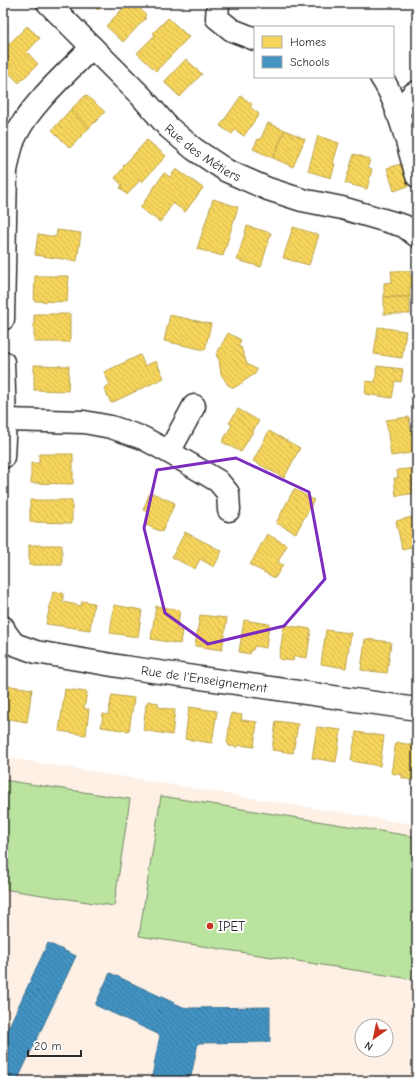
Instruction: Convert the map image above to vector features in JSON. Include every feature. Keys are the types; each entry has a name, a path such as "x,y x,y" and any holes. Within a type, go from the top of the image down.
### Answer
{"street":[{"name":"Rue des Métiers","path":"48,3 141,96 168,127 194,149 227,171 268,189 302,200 342,208 413,229"},
{"path":"218,3 217,18 232,30 254,39"},
{"path":"3,320 6,171 10,149 17,132 30,114 92,47"},
{"path":"382,78 387,86 398,113 417,176"},
{"path":"398,113 413,94 417,92"},
{"path":"3,362 5,420 3,457"},
{"path":"169,452 194,406"},
{"path":"5,420 84,422 111,427 143,438 218,481 228,493 229,510"},
{"name":"Rue de l'Enseignement","path":"3,627 14,644 36,652 124,667 417,709"}],"highlighted area":[{"path":"236,458 309,492 325,579 284,626 208,644 165,613 144,528 157,470"}],"shaded area":[{"name":"IPET","path":"3,757 417,825 417,1081 3,1081"}],"green space":[{"path":"3,780 130,799 114,906 3,889"},
{"path":"161,796 417,837 417,980 139,936"}],"building: Homes":[{"path":"84,3 105,3 98,10 92,4 89,8"},
{"path":"128,3 135,3 146,15 144,17 146,18 123,42 106,26"},
{"path":"168,18 189,37 156,71 137,53 155,35 153,33"},
{"path":"27,26 40,38 27,52 38,64 19,83 8,72 3,76 3,50"},
{"path":"186,59 202,74 180,97 164,82"},
{"path":"86,95 105,112 89,128 70,110"},
{"path":"241,96 252,104 250,107 259,114 244,136 235,130 232,134 220,126"},
{"path":"70,110 89,128 70,148 52,130"},
{"path":"268,123 285,130 273,158 253,149 258,139 260,140"},
{"path":"285,130 305,139 293,167 273,158"},
{"path":"318,136 339,143 333,163 335,164 331,178 308,171"},
{"path":"147,140 166,156 142,182 140,180 127,195 120,188 122,185 115,178 124,167 123,166"},
{"path":"354,154 370,159 368,167 372,169 367,189 345,183"},
{"path":"408,162 414,184 394,191 387,168"},
{"path":"176,169 203,188 185,212 173,203 160,222 140,208 164,173 170,177"},
{"path":"213,199 238,207 223,256 197,249"},
{"path":"247,226 271,233 261,267 237,260"},
{"path":"293,227 319,235 309,265 283,258"},
{"path":"57,230 81,233 77,261 35,255 38,234 56,237"},
{"path":"391,271 410,271 410,276 415,276 415,287 410,287 410,297 384,297 384,283 392,282"},
{"path":"35,276 69,276 67,302 34,301"},
{"path":"384,297 410,297 410,314 384,314"},
{"path":"34,314 70,314 70,342 34,342"},
{"path":"170,315 211,324 205,350 164,341"},
{"path":"378,327 406,331 402,358 374,354"},
{"path":"228,333 241,340 238,347 241,347 247,364 256,369 256,373 234,388 228,385 221,374 219,360 216,355"},
{"path":"140,355 145,366 156,361 164,378 111,403 104,388 110,385 104,372"},
{"path":"34,365 69,366 68,391 34,390"},
{"path":"377,366 403,369 401,382 395,381 392,398 365,394 366,381 375,382"},
{"path":"238,409 259,421 241,452 222,442 232,425 229,423"},
{"path":"409,417 411,431 415,430 417,452 391,456 386,420"},
{"path":"269,431 300,448 284,478 253,461"},
{"path":"39,454 73,454 73,484 31,483 31,463 39,463"},
{"path":"417,468 417,493 396,496 394,478 398,478 397,470"},
{"path":"294,489 314,500 296,533 276,523"},
{"path":"150,492 175,503 162,532 146,525 150,513 143,510"},
{"path":"30,500 72,500 72,523 30,522"},
{"path":"416,516 416,546 402,549 396,521"},
{"path":"185,532 222,551 214,567 200,559 195,569 172,557"},
{"path":"267,534 287,545 278,562 283,565 275,578 250,565"},
{"path":"29,545 62,545 62,565 29,565"},
{"path":"53,592 63,593 63,602 81,606 82,601 94,603 90,630 46,624"},
{"path":"114,605 142,610 138,637 110,633"},
{"path":"156,606 180,610 177,630 182,630 180,644 151,639"},
{"path":"200,615 227,618 222,650 195,646"},
{"path":"244,620 269,624 266,648 254,646 250,654 239,652"},
{"path":"284,625 311,629 307,658 294,656 293,661 279,659"},
{"path":"326,630 351,633 346,668 321,664"},
{"path":"365,639 391,642 387,673 361,670"},
{"path":"3,685 32,689 27,722 3,718"},
{"path":"65,689 87,692 84,709 89,709 86,735 59,731"},
{"path":"112,695 134,698 129,731 101,727 103,714 108,715"},
{"path":"148,701 158,703 158,707 175,710 172,735 143,730 146,705"},
{"path":"189,707 217,711 212,743 185,739"},
{"path":"231,713 242,715 241,720 257,722 254,747 239,745 238,747 229,746 227,743"},
{"path":"276,721 298,724 293,753 272,750"},
{"path":"317,727 341,730 336,762 312,758"},
{"path":"356,732 384,736 380,766 351,761"},
{"path":"396,742 417,746 417,781 402,778 402,775 391,773"}],"building: Schools":[{"path":"48,943 76,956 17,1081 3,1081 3,1039"},
{"path":"110,973 183,1007 270,1007 270,1042 198,1043 190,1081 151,1081 160,1035 95,1005"}],"place":[{"name":"IPET","path":"210,926"}]}
